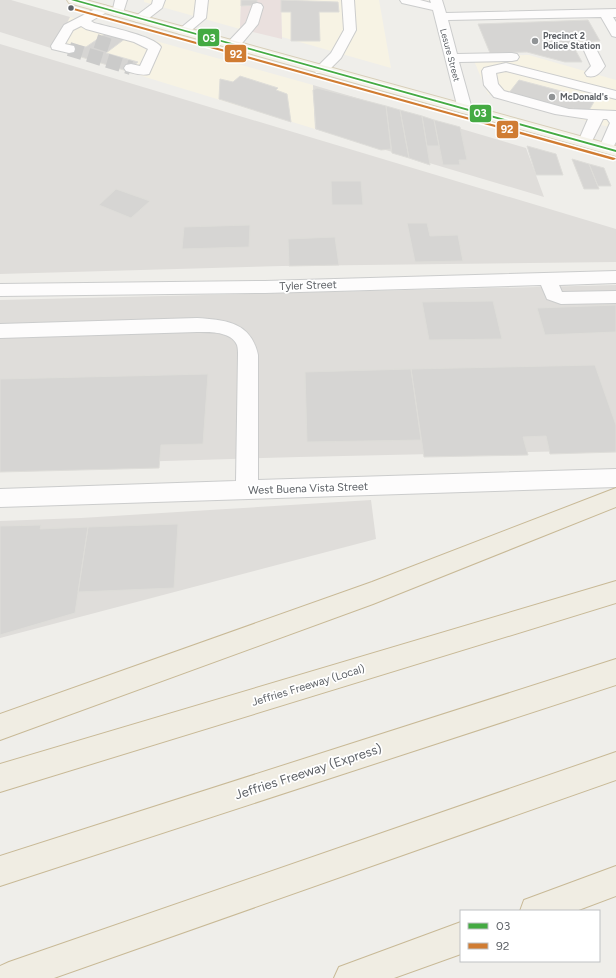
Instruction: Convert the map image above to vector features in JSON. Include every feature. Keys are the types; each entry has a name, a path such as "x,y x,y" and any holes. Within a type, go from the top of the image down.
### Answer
{"highway":[{"path":"0,727 373,593 616,497"},
{"name":"Jeffries Freeway (Local)","path":"0,778 616,592"},
{"name":"Jeffries Freeway (Express)","path":"0,871 616,672"},
{"path":"9,978 616,766"},
{"path":"538,910 616,881"},
{"path":"350,978 460,938"}],"main road":[{"path":"73,0 103,9 120,7 140,19 465,110 611,149"}],"street":[{"path":"140,19 158,5 160,0"},
{"path":"183,31 200,18 202,0"},
{"path":"321,70 336,55 350,30 348,0"},
{"path":"406,0 438,8 487,11 611,13 616,33"},
{"path":"233,45 252,24 257,6"},
{"name":"Lesure Street","path":"438,8 465,110"},
{"path":"82,36 86,23 103,9"},
{"path":"69,49 57,46 68,28 74,24 86,23 138,39 155,47 144,71 131,68"},
{"path":"138,39 158,24"},
{"path":"577,69 598,75 598,66 588,46"},
{"path":"136,53 150,57"},
{"path":"451,58 525,57"},
{"path":"455,72 478,72 506,67 616,95"},
{"path":"478,72 499,94 571,113 611,115"},
{"path":"586,142 611,115"},
{"path":"611,115 611,149"},
{"name":"Tyler Street","path":"0,290 265,287 616,277"},
{"path":"548,278 553,295 561,298 616,297"},
{"path":"0,330 197,325 216,326 234,331 245,342 248,355 247,490"},
{"name":"West Buena Vista Street","path":"0,498 616,478"}],"shaded area":[{"path":"0,0 11,0 70,17 54,49 0,32"},
{"path":"144,0 241,0 240,29 144,2"},
{"path":"241,0 281,0 282,39 240,29"},
{"path":"281,0 379,0 391,68 282,37"},
{"path":"70,17 313,85 315,129 54,49"},
{"path":"0,44 616,229 616,262 282,266 0,274"},
{"path":"529,55 616,80 616,129 488,94 472,56"},
{"path":"313,85 526,148 544,197 315,129"},
{"path":"616,285 616,450 299,457 0,466 0,300"},
{"path":"371,500 376,539 0,638 0,521 81,518"}],"building":[{"path":"241,0 257,0 257,5 241,6"},
{"path":"281,0 338,2 339,12 319,12 320,41 291,41 291,12 281,12"},
{"name":"Precinct 2 Police Station","path":"588,20 600,41 571,42 582,62 565,62 527,52 490,53 478,24"},
{"path":"108,32 126,38 106,53 138,62 127,71 65,52 76,45 86,47"},
{"path":"240,76 278,88 276,90 287,94 291,122 219,99 220,79 233,82"},
{"name":"McDonald's","path":"519,80 595,100 588,112 573,108 570,110 508,94"},
{"path":"317,88 386,106 391,149 381,150 316,129 313,90"},
{"path":"386,106 400,110 409,158 392,153"},
{"path":"400,110 422,116 430,165 409,158"},
{"path":"422,116 434,120 439,146 427,146"},
{"path":"434,120 460,127 467,160 459,160 460,165 443,165"},
{"path":"527,146 556,154 563,175 536,175"},
{"path":"572,159 589,164 599,189 584,189"},
{"path":"589,164 604,168 611,186 598,186"},
{"path":"331,181 361,181 363,205 332,205"},
{"path":"116,189 150,201 131,218 99,205"},
{"path":"407,223 427,223 430,236 458,235 463,261 415,262"},
{"path":"250,225 249,247 182,249 184,227"},
{"path":"335,237 339,265 289,266 288,239"},
{"path":"493,301 502,339 429,340 422,302"},
{"path":"616,305 616,332 545,335 537,308"},
{"path":"595,365 616,425 616,452 550,454 546,436 523,437 528,455 424,457 411,369"},
{"path":"411,369 421,440 307,442 305,372"},
{"path":"208,374 203,444 161,445 159,468 0,472 0,379"},
{"path":"178,524 174,588 78,592 88,527"},
{"path":"41,525 40,529 88,527 75,613 0,635 0,526"}],"tunnel":[{"path":"96,41 114,47"},
{"path":"69,49 131,68"}],"transit line":[{"name":"03","path":"73,0 616,151"},
{"name":"92","path":"71,8 614,159"}],"place":[{"name":"Precinct 2 Police Station","path":"535,41"},
{"name":"McDonald's","path":"552,97"}]}
